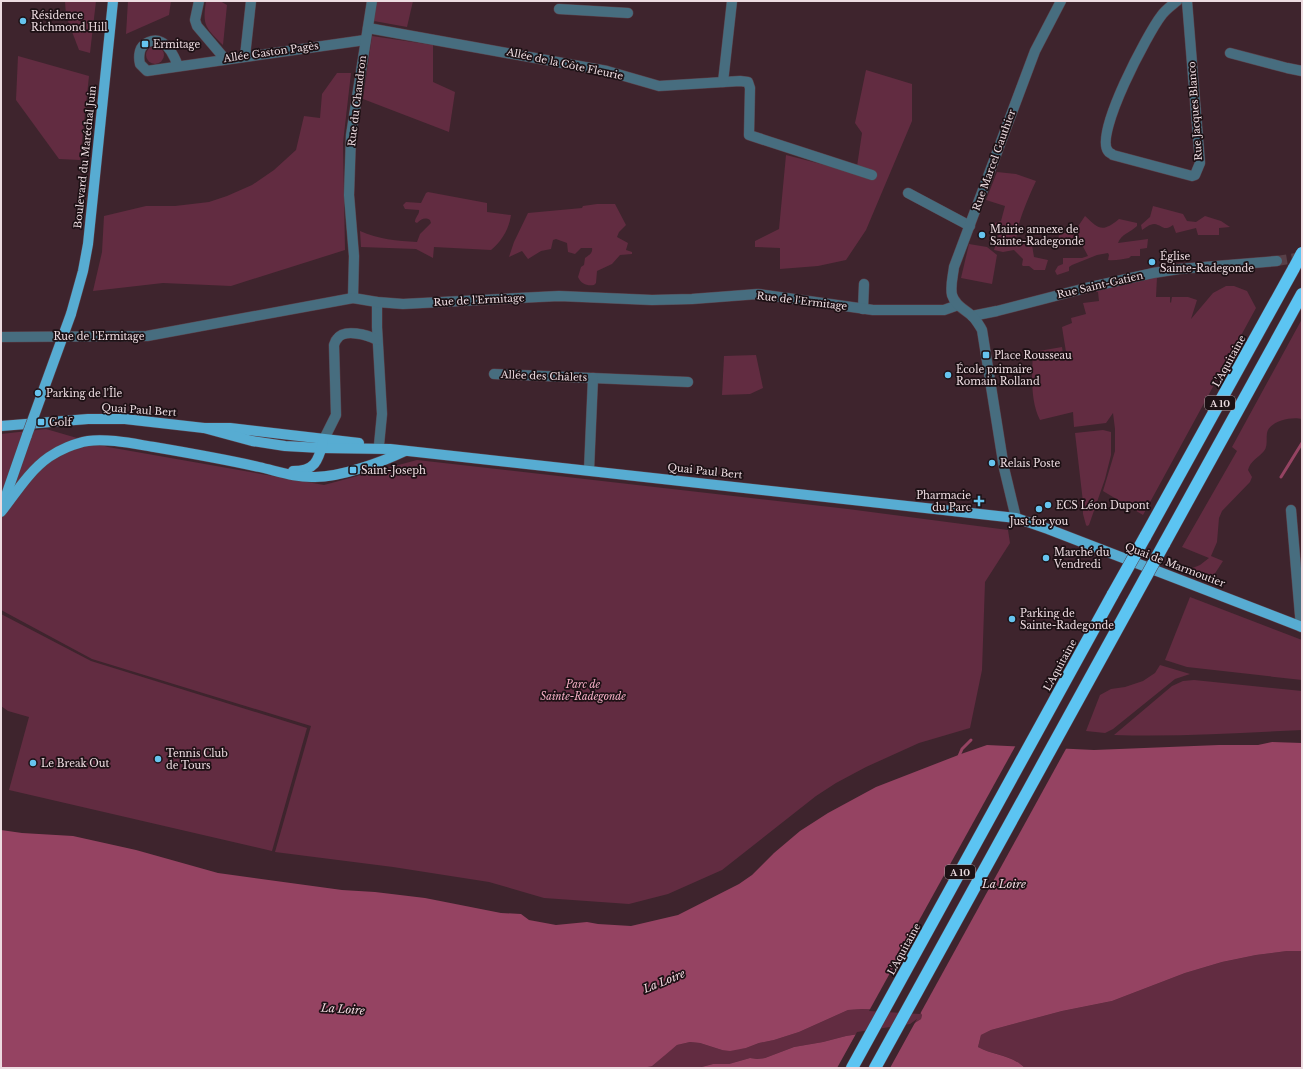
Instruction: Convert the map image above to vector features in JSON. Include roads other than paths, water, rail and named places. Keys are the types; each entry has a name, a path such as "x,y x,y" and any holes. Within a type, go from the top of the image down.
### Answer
{"highway":[{"name":"L'Aquitaine","path":"852,1068 1302,253"},
{"name":"A 10","path":"875,1068 1302,294"}],"main road":[{"name":"Boulevard du Maréchal Juin","path":"1,511 71,314 83,271 88,244 113,1"},
{"name":"Quai Paul Bert","path":"1,426 94,419 125,419 204,428 252,440 294,447 323,444 379,445 390,449"},
{"path":"1,511 30,475 49,457 68,447 88,441 131,443 193,453 304,477 327,477 373,464 405,451"},
{"path":"258,467 295,471 305,470 312,467 316,462 323,444"},
{"name":"Quai Paul Bert","path":"323,444 390,449 589,470 1016,518"},
{"name":"Quai de Marmoutier","path":"1016,518 1301,627"}],"street":[{"path":"199,1 196,20 197,26 225,59"},
{"path":"245,56 250,1"},
{"name":"Rue du Chaudron","path":"353,298 354,256 349,195 351,135 372,1"},
{"path":"723,82 732,1"},
{"name":"Rue Marcel Gauthier","path":"958,305 952,294 954,267 1035,51 1061,1"},
{"name":"Rue Jacques Blanco","path":"1176,1 1162,14 1139,52 1112,112 1106,138 1106,147 1108,151 1113,154 1192,176 1197,172 1200,163 1187,1"},
{"path":"559,9 628,13"},
{"name":"Allée de la Côte Fleurie","path":"368,28 607,71 660,86 748,82 750,88 749,135 872,175"},
{"name":"Allée Gaston Pagès","path":"178,66 365,40"},
{"path":"1230,53 1302,71"},
{"path":"908,193 970,226"},
{"name":"Rue Saint-Gatien","path":"972,316 1093,286 1153,273 1179,269 1277,261"},
{"path":"863,309 864,284"},
{"name":"Rue de l'Ermitage","path":"1,337 147,336 353,298 403,304 559,296 652,300 758,294 873,310 944,310 958,305"},
{"path":"377,302 377,340 382,414 379,445"},
{"path":"958,305 972,316 982,330 1004,468 1016,518"},
{"path":"323,444 336,415 334,345 337,338 343,334 366,334 377,340"},
{"name":"Allée des Châlets","path":"494,374 688,382"},
{"name":"Allée des Châlets","path":"589,470 593,378"},
{"path":"1291,510 1301,627"}],"water":[{"name":"La Loire","path":"1272,742 1302,743 1302,951 1287,951 1256,955 1222,962 1185,973 1112,1001 1062,1011 991,1030 981,1035 978,1047 1014,1060 1025,1068 698,1068 713,1064 729,1064 750,1058 765,1058 794,1047 846,1036 910,1026 921,1019 922,1015 919,1011 862,1009 848,1010 799,1032 746,1048 730,1051 700,1043 690,1042 677,1045 652,1066 643,1068 1,1068 1,830 22,833 73,836 136,850 218,873 342,890 425,898 501,913 521,914 529,920 556,925 587,922 631,926 678,915 739,884 752,875 774,853 800,831 828,813 876,787 987,745 1094,750 1258,745"}],"waterway":[{"path":"1281,477 1302,443"},
{"path":"959,756 962,749 971,740"}],"tunnel":[{"path":"1277,261 1302,257"}],"place":[{"name":"Résidence Richmond Hill","path":"23,21"},
{"name":"Ermitage","path":"145,44"},
{"name":"Mairie annexe de Sainte-Radegonde","path":"982,235"},
{"name":"Église Sainte-Radegonde","path":"1152,262"},
{"name":"Place Rousseau","path":"986,355"},
{"name":"École primaire Romain Rolland","path":"948,375"},
{"name":"Parking de l'Île","path":"38,393"},
{"name":"Golf","path":"41,422"},
{"name":"Relais Poste","path":"992,463"},
{"name":"Saint-Joseph","path":"353,470"},
{"name":"Pharmacie du Parc","path":"979,501"},
{"name":"ECS Léon Dupont","path":"1048,505"},
{"name":"Just for you","path":"1039,509"},
{"name":"Marché du Vendredi","path":"1046,558"},
{"name":"Parking de Sainte-Radegonde","path":"1012,619"},
{"name":"Tennis Club de Tours","path":"158,759"},
{"name":"Le Break Out","path":"33,763"}],"park label":[{"name":"Parc de Sainte-Radegonde","path":"583,690"}]}
